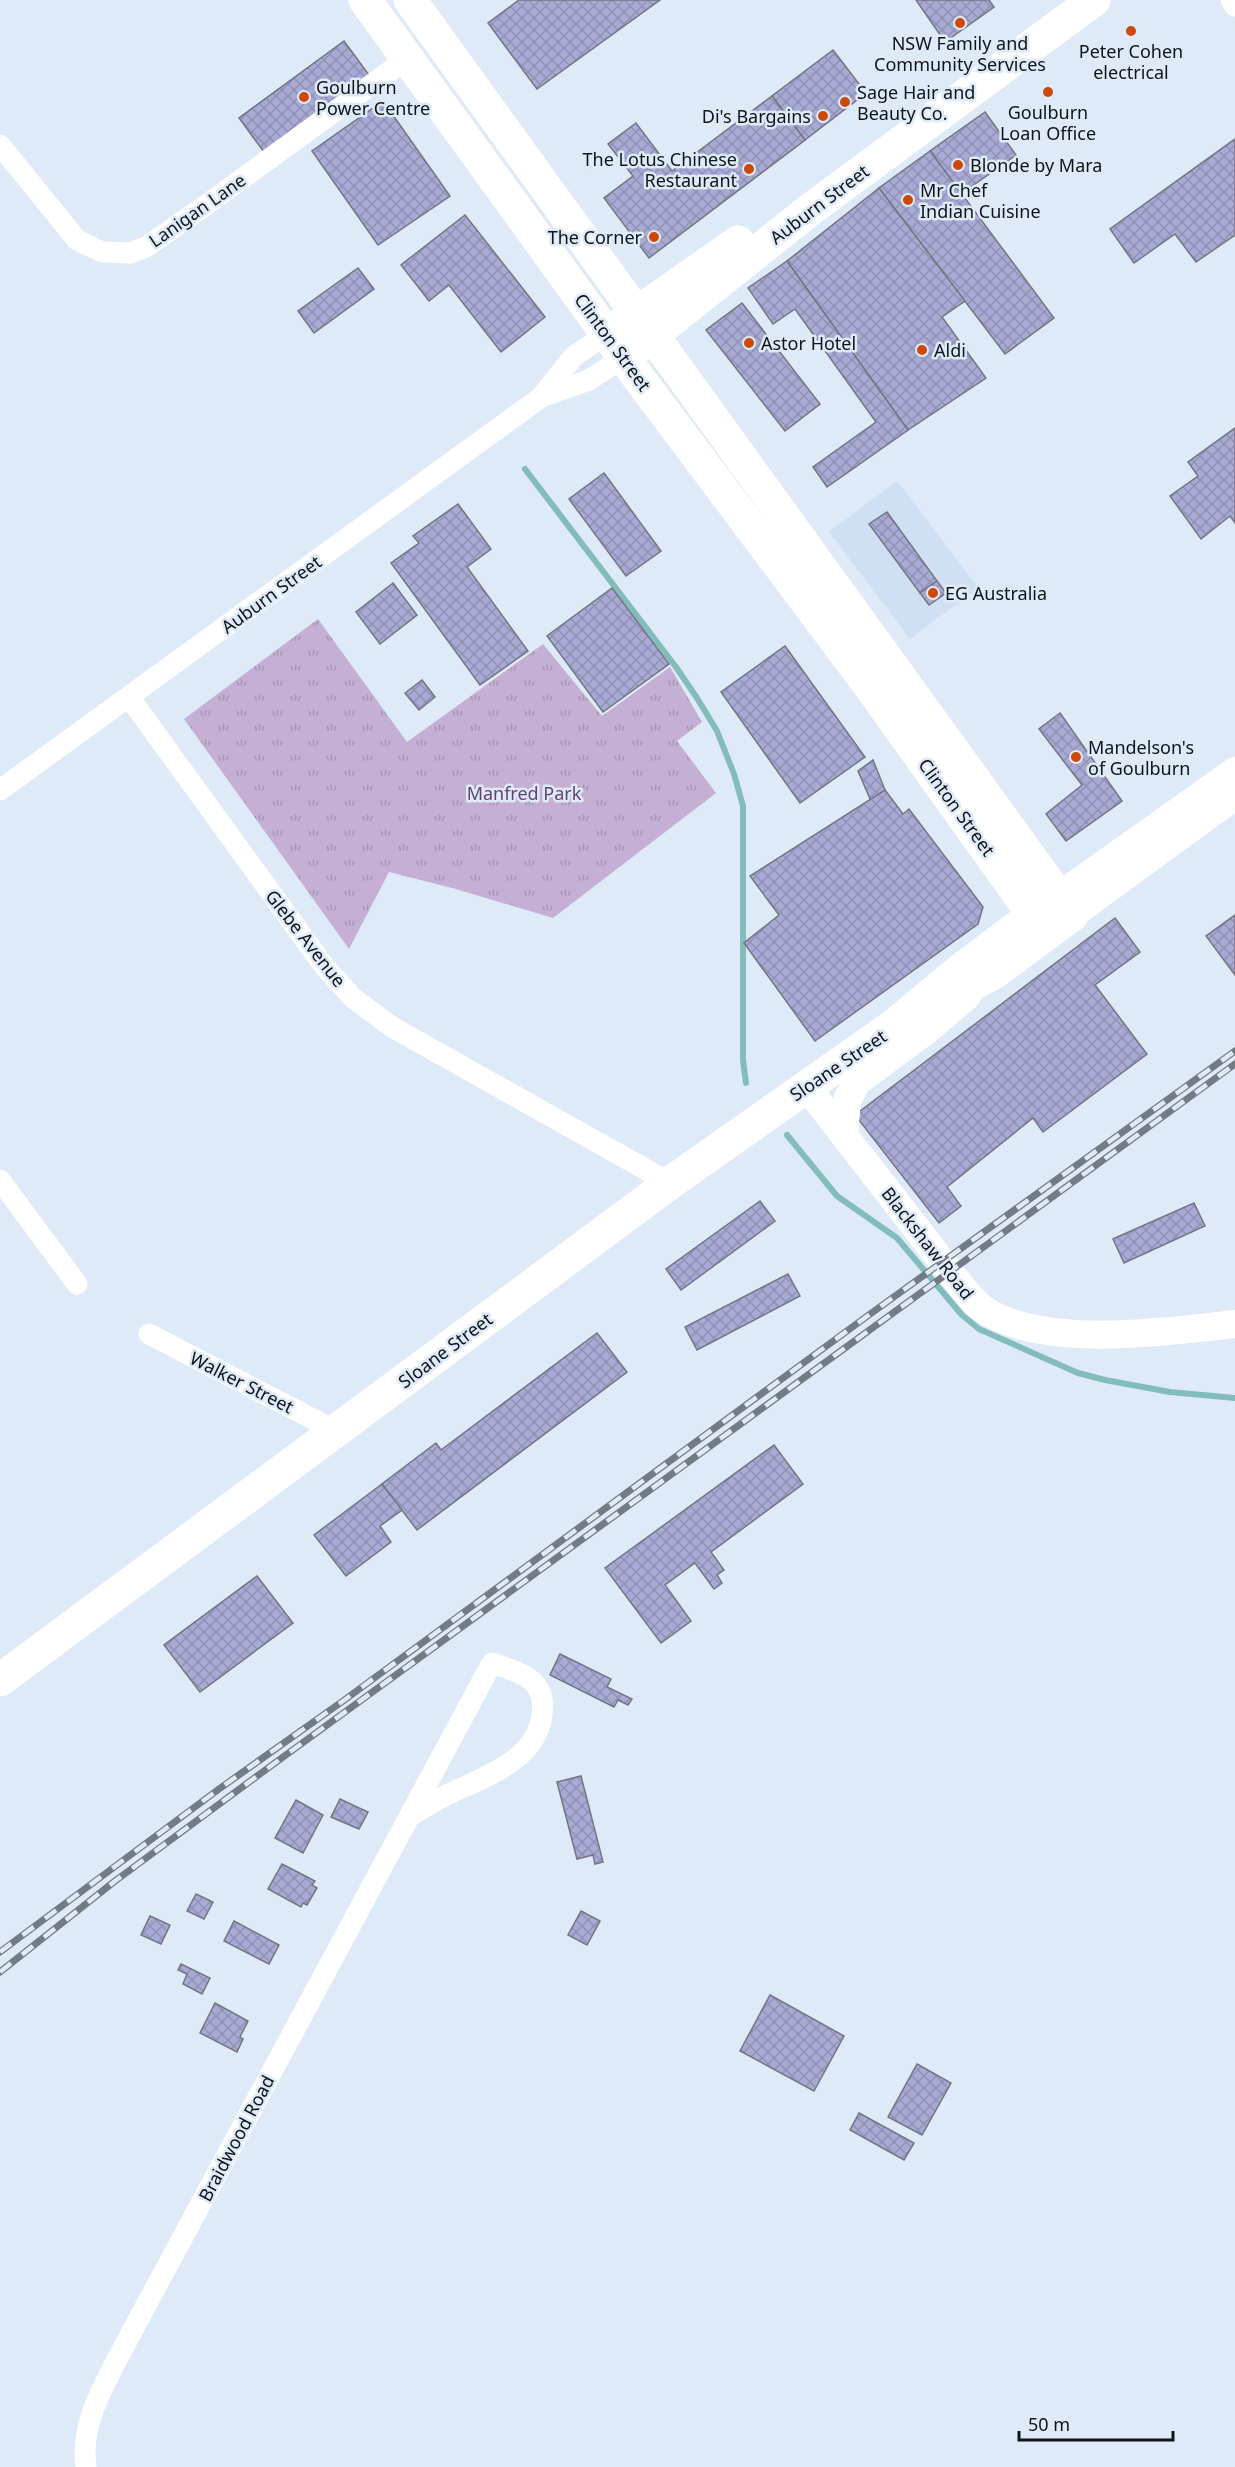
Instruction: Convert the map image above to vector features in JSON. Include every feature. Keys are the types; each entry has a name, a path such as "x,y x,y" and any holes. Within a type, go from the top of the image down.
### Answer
{"main road":[{"name":"Clinton Street","path":"365,0 615,346 878,672"},
{"name":"Clinton Street","path":"410,0 645,325 878,672 1053,914"},
{"name":"Auburn Street","path":"645,325 811,190 1071,0"},
{"name":"Auburn Street","path":"615,346 811,209 1094,0"},
{"name":"Sloane Street","path":"893,1026 994,973 1053,914"},
{"name":"Sloane Street","path":"0,1680 670,1183 893,1026 963,968 1053,914"}],"street":[{"path":"1231,0 1235,6"},
{"name":"Lanigan Lane","path":"0,145 77,240 102,252 131,253 146,247 206,205 408,58"},
{"name":"Auburn Street","path":"540,398 589,380 615,346"},
{"name":"Auburn Street","path":"0,790 540,398 574,356 615,346"},
{"name":"Glebe Avenue","path":"129,697 290,921 324,966 353,998 393,1027 670,1183"},
{"name":"Sloane Street","path":"1053,914 1235,771"},
{"name":"Sloane Street","path":"1053,914 1235,796"},
{"path":"844,1135 847,1100 856,1082 927,1030 994,973"},
{"name":"Blackshaw Road","path":"806,1086 967,1294 990,1313 1030,1327 1075,1334 1125,1334 1235,1324"},
{"path":"0,1180 77,1284"},
{"name":"Walker Street","path":"149,1334 336,1431"},
{"name":"Braidwood Road","path":"86,2467 84,2451 88,2423 100,2393 492,1662 524,1675 536,1683 542,1693 543,1707 537,1733 528,1746 502,1769 446,1795 409,1817"}],"shaded area":[{"name":"EG Australia","path":"897,481 978,588 910,639 829,532"}],"green space":[{"name":"Manfred Park","path":"318,619 407,742 543,644 602,716 670,667 702,722 677,741 716,793 553,918 389,872 349,949 184,719"}],"building":[{"path":"519,0 660,0 537,89 488,23"},
{"path":"916,0 989,0 994,7 945,42"},
{"name":"Goulburn Power Centre","path":"344,41 369,75 264,152 239,118"},
{"path":"833,50 866,93 805,140 772,96"},
{"path":"772,96 805,140 649,258 604,198 633,176 608,144 636,123 672,171"},
{"path":"383,101 450,196 378,245 312,151"},
{"path":"985,112 1016,155 961,194 930,151"},
{"path":"1235,139 1235,235 1196,262 1175,234 1134,263 1110,229"},
{"path":"930,151 1054,318 1005,354 879,188"},
{"path":"879,188 965,301 942,317 986,378 908,430 787,261"},
{"path":"465,215 545,317 501,352 449,285 429,301 401,265"},
{"path":"787,261 908,430 827,487 813,467 876,422 795,309 773,324 748,288"},
{"path":"358,268 374,289 314,333 298,311"},
{"path":"742,303 820,404 785,431 706,330"},
{"path":"1235,428 1235,523 1230,516 1201,539 1170,496 1198,476 1188,462"},
{"path":"604,473 661,551 626,576 569,499"},
{"path":"458,504 491,549 467,567 528,651 480,685 391,563 419,543 413,536"},
{"path":"887,512 937,581 920,593 869,524"},
{"name":"EG Australia","path":"937,581 946,593 929,605 920,593"},
{"path":"393,583 417,615 380,644 356,612"},
{"path":"612,588 669,664 603,712 547,636"},
{"path":"785,646 865,757 800,803 721,692"},
{"path":"422,680 435,697 419,710 405,693"},
{"name":"Mandelson's of Goulburn","path":"1060,713 1122,801 1066,841 1046,814 1082,785 1039,729"},
{"path":"873,760 885,790 871,801 858,771"},
{"path":"885,790 903,814 909,809 983,907 978,924 815,1041 744,943 779,915 750,876"},
{"path":"1235,915 1235,975 1206,936"},
{"path":"1115,918 1140,952 1095,985 1147,1054 1043,1132 1033,1118 947,1187 961,1206 939,1223 855,1115"},
{"path":"760,1201 775,1221 681,1290 666,1269"},
{"path":"1194,1203 1205,1226 1124,1263 1113,1239"},
{"path":"788,1274 800,1296 697,1350 685,1327"},
{"path":"597,1333 627,1372 417,1530 382,1484 436,1443 441,1450"},
{"path":"774,1445 803,1484 711,1552 724,1570 717,1575 722,1583 714,1589 695,1563 665,1585 691,1621 661,1643 605,1568"},
{"path":"382,1484 402,1510 380,1526 391,1542 346,1576 314,1535"},
{"path":"257,1576 293,1623 200,1692 164,1645"},
{"path":"560,1654 611,1679 607,1687 632,1699 628,1705 618,1700 614,1707 550,1675"},
{"path":"581,1776 603,1862 595,1864 593,1855 577,1859 557,1782"},
{"path":"340,1799 368,1812 359,1829 331,1817"},
{"path":"296,1800 323,1815 303,1853 275,1838"},
{"path":"282,1864 315,1881 312,1885 317,1888 307,1905 303,1903 301,1907 268,1889"},
{"path":"196,1894 213,1902 204,1919 187,1911"},
{"path":"581,1911 600,1921 587,1945 568,1935"},
{"path":"150,1916 170,1925 161,1944 141,1935"},
{"path":"234,1921 279,1945 269,1964 224,1941"},
{"path":"181,1964 210,1978 202,1994 183,1984 187,1974 178,1970"},
{"path":"770,1995 844,2036 814,2091 740,2051"},
{"path":"215,2003 248,2021 240,2037 243,2039 237,2052 200,2033"},
{"path":"917,2064 951,2083 922,2135 888,2117"},
{"path":"859,2113 914,2143 904,2160 850,2130"}],"waterway":[{"path":"525,469 676,667 717,731 734,774 743,806 743,1060 746,1083"},
{"path":"787,1135 837,1196 897,1238 962,1315 979,1329 1078,1373 1170,1392 1235,1398"}],"railway":[{"path":"0,1952 219,1789 1235,1051"},
{"path":"0,1972 115,1881 268,1768 1235,1064"}],"place":[{"name":"NSW Family and Community Services","path":"960,23"},
{"name":"Peter Cohen electrical","path":"1131,31"},
{"name":"Goulburn Loan Office","path":"1048,92"},
{"name":"Goulburn Power Centre","path":"304,97"},
{"name":"Sage Hair and Beauty Co.","path":"845,102"},
{"name":"Di's Bargains","path":"823,116"},
{"name":"Blonde by Mara","path":"958,165"},
{"name":"The Lotus Chinese Restaurant","path":"749,169"},
{"name":"Mr Chef Indian Cuisine","path":"908,200"},
{"name":"The Corner","path":"654,237"},
{"name":"Astor Hotel","path":"749,343"},
{"name":"Aldi","path":"922,350"},
{"name":"EG Australia","path":"933,593"},
{"name":"Mandelson's of Goulburn","path":"1076,757"}]}
